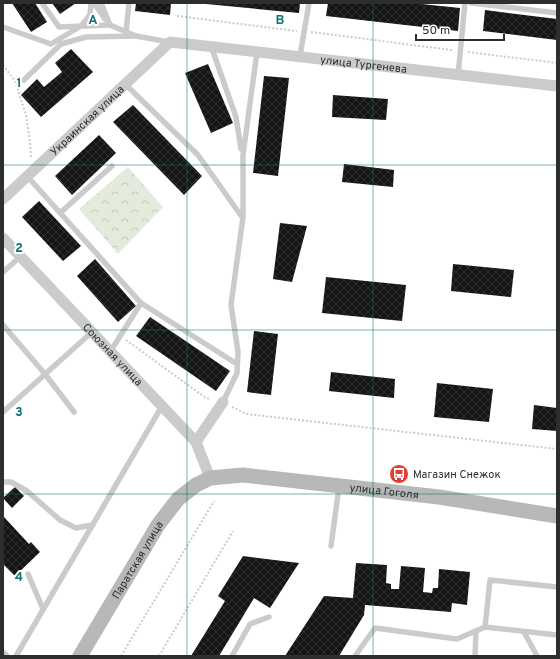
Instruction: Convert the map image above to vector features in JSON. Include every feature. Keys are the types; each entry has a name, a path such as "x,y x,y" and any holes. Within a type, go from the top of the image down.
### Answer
{"main road":[{"name":"улица Гоголя","path":"210,478 243,475 439,497 557,516"},
{"name":"Паратская улица","path":"80,656 158,525 178,499 196,485 210,478"}],"street":[{"name":"улица Тургенева","path":"170,42 557,86"},
{"name":"Украинская улица","path":"3,198 170,42"},
{"name":"Союзная улица","path":"3,238 196,442 210,478"},
{"path":"196,442 223,402"}],"lane":[{"path":"42,3 59,27 110,25 136,36"},
{"path":"3,27 51,44 81,26 90,15 92,3"},
{"path":"92,3 110,25"},
{"path":"102,3 110,25"},
{"path":"126,32 129,3"},
{"path":"300,56 309,3"},
{"path":"458,75 465,3"},
{"path":"471,3 557,13"},
{"path":"24,80 61,44 86,37 136,36 170,42"},
{"path":"211,46 236,117 242,155"},
{"path":"223,402 237,373 238,352 231,305 242,217 242,155 257,52"},
{"path":"125,84 198,155 242,217"},
{"path":"60,213 112,166"},
{"path":"30,173 60,213 141,303 237,364"},
{"path":"3,272 20,257"},
{"path":"110,352 141,303"},
{"path":"3,325 45,374 74,412"},
{"path":"3,412 92,332"},
{"path":"16,656 162,406"},
{"path":"3,482 11,482 27,491 60,520 76,528 92,525"},
{"path":"331,546 339,486"},
{"path":"28,574 43,609"},
{"path":"485,627 490,580 557,587"},
{"path":"232,656 250,624 269,617"},
{"path":"355,656 375,628 457,639 485,627 557,635"},
{"path":"475,656 476,631"},
{"path":"524,632 538,656"},
{"path":"3,652 7,656"}],"path":[{"path":"177,16 557,63"},
{"path":"3,65 15,81 26,115 30,142 30,173"},
{"path":"120,336 206,398 223,402 246,414 557,449"},
{"path":"121,656 214,501"},
{"path":"160,656 233,530"}],"green space":[{"path":"128,167 163,207 118,254 79,209"}],"building":[{"path":"12,3 35,3 47,22 31,32"},
{"path":"52,3 76,3 60,14"},
{"path":"136,3 171,3 170,15 135,11"},
{"path":"206,3 300,3 299,13"},
{"path":"328,3 412,3 460,8 458,31 326,16"},
{"path":"485,10 557,19 557,40 483,31"},
{"path":"71,49 93,72 41,117 21,95 37,79 44,87 62,72 55,63"},
{"path":"208,64 233,123 211,133 185,73"},
{"path":"264,76 289,78 278,176 253,173"},
{"path":"333,95 388,99 386,120 332,117"},
{"path":"133,105 202,176 184,195 113,122"},
{"path":"99,135 116,153 72,195 55,176"},
{"path":"344,164 394,170 393,187 342,182"},
{"path":"39,201 81,246 63,261 22,217"},
{"path":"280,223 307,226 292,282 273,279"},
{"path":"95,259 136,306 118,322 77,276"},
{"path":"453,264 514,270 511,297 451,291"},
{"path":"326,277 406,285 402,321 322,313"},
{"path":"150,317 230,371 216,391 136,336"},
{"path":"254,331 278,334 271,395 247,392"},
{"path":"331,372 395,379 394,398 329,391"},
{"path":"437,383 493,389 489,422 434,417"},
{"path":"534,405 557,408 557,431 532,429"},
{"path":"15,487 24,496 12,508 3,498"},
{"path":"4,517 29,544 31,542 40,552 15,576 3,564"},
{"path":"243,556 299,563 270,608 254,598 219,656 191,656 225,601 218,596"},
{"path":"356,563 387,565 386,583 391,584 391,589 399,589 401,566 425,568 423,592 432,593 433,588 438,588 439,569 470,572 467,605 452,603 451,612 365,605 364,615 339,656 285,656 324,596 353,598"}],"place":[{"name":"Магазин Снежок","path":"399,474"}]}
